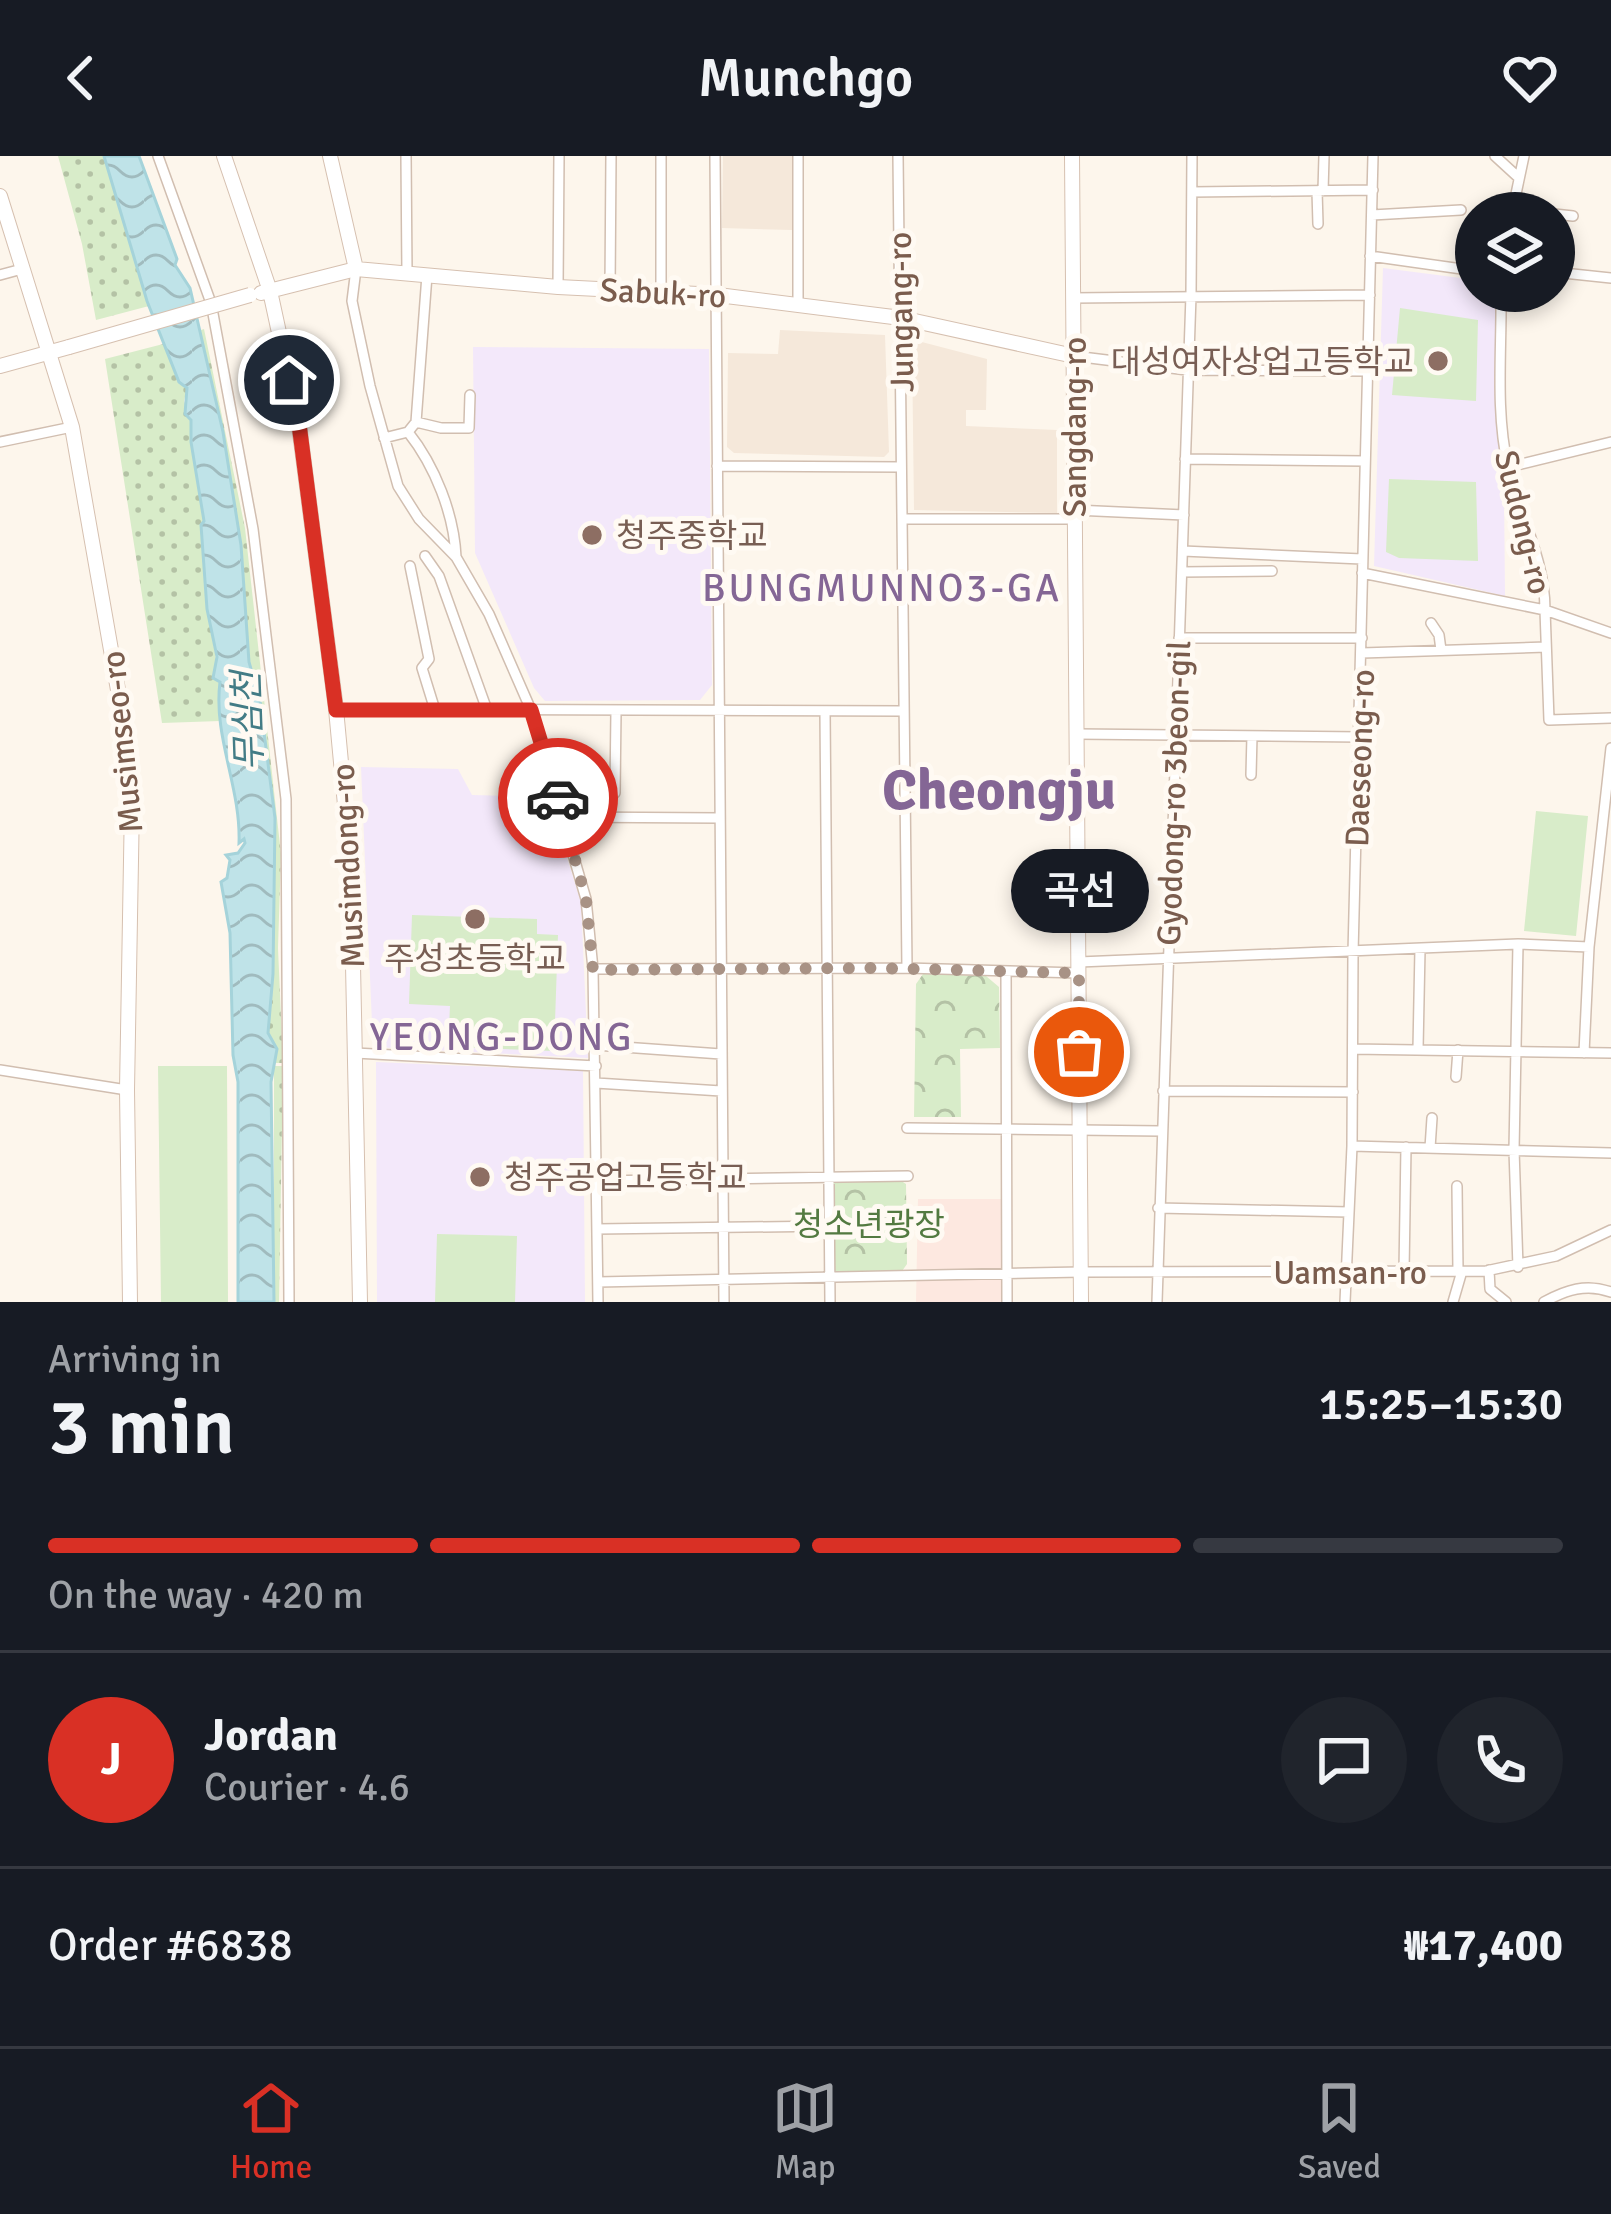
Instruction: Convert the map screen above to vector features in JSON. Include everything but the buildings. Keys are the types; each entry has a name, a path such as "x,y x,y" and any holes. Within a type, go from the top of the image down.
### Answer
{"street":[{"path":"158,156 211,303 253,530 289,831 290,1302"},
{"name":"Musimdong-ro","path":"224,156 270,291 299,424 336,710 351,869 360,1302"},
{"path":"330,156 356,269 352,301 398,486 474,583 531,710 586,899 596,1045 598,1302"},
{"path":"406,156 407,273"},
{"path":"558,287 560,156"},
{"path":"610,289 611,156"},
{"path":"661,156 662,292"},
{"path":"715,156 724,1302"},
{"path":"798,156 798,302"},
{"name":"Jungang-ro","path":"898,156 907,968"},
{"name":"Sangdang-ro","path":"1072,156 1082,1302"},
{"name":"Gyodong-ro 3beon-gil","path":"1157,1302 1192,156"},
{"path":"1318,224 1324,156"},
{"name":"Daeseong-ro","path":"1345,1302 1373,156"},
{"path":"1495,156 1519,178"},
{"path":"1516,192 1524,156"},
{"path":"1192,193 1373,190"},
{"name":"Musimseo-ro","path":"0,196 72,427 125,730 133,803 130,1302"},
{"path":"1372,215 1455,210"},
{"path":"1370,256 1455,268"},
{"path":"0,275 22,269"},
{"name":"Sabuk-ro","path":"48,354 356,269 798,302 901,318 1074,356"},
{"path":"1575,274 1611,278"},
{"path":"385,438 408,432 416,422 428,275"},
{"path":"1073,298 1370,295"},
{"name":"Sudong-ro","path":"1501,312 1500,414 1508,467 1545,585 1549,719 1611,718"},
{"path":"0,366 48,354"},
{"path":"1074,356 1187,370 1368,371"},
{"path":"416,422 470,428 470,395"},
{"path":"0,442 72,427"},
{"path":"408,432 455,530 456,557"},
{"path":"1508,467 1611,442"},
{"path":"1185,459 1365,461"},
{"path":"717,466 902,467"},
{"path":"902,519 1184,515"},
{"path":"1183,551 1362,559"},
{"path":"425,556 439,576 488,710"},
{"path":"410,566 428,659 422,668 435,710"},
{"path":"1182,572 1272,571"},
{"path":"1362,573 1545,610 1611,633"},
{"path":"1431,623 1441,650"},
{"path":"1179,638 1362,638"},
{"path":"1362,653 1546,647"},
{"path":"336,710 904,711"},
{"path":"615,793 616,711"},
{"path":"825,711 830,1302"},
{"path":"1077,734 1360,737"},
{"path":"1251,775 1252,736"},
{"path":"1585,1053 1589,947 1611,748"},
{"path":"564,817 718,818"},
{"path":"593,970 1006,971 1518,944 1589,947"},
{"path":"1518,944 1514,1150 1518,1267"},
{"path":"1418,1049 1420,949"},
{"path":"1006,971 1007,1302"},
{"path":"596,1045 721,1054"},
{"path":"1353,1048 1611,1053"},
{"path":"1456,1077 1458,1050"},
{"path":"356,1053 596,1066"},
{"path":"0,1070 128,1090"},
{"path":"596,1083 721,1091"},
{"path":"1163,1090 1353,1092"},
{"path":"1430,1148 1432,1118"},
{"path":"908,1129 1161,1131"},
{"path":"1352,1146 1611,1154"},
{"path":"1404,1271 1406,1147"},
{"path":"597,1181 908,1176"},
{"path":"1453,1302 1460,1271 1457,1186"},
{"path":"1159,1208 1348,1212"},
{"path":"597,1228 830,1226"},
{"name":"Uamsan-ro","path":"598,1282 1490,1270 1556,1256 1611,1230"},
{"path":"1488,1302 1490,1270"},
{"path":"1544,1302 1582,1287 1611,1292"},
{"path":"1490,1289 1506,1302"}],"shaded area":[{"path":"723,156 793,156 792,230 722,228"},
{"path":"1383,268 1455,277 1455,312 1496,312 1505,596 1374,566"},
{"path":"780,330 885,335 889,452 884,457 734,453 727,447 728,353 778,354"},
{"path":"918,341 987,359 986,410 966,410 966,426 1057,430 1057,513 914,510 912,347"},
{"name":"청주중학교","path":"473,347 709,349 712,685 700,700 545,701 534,688 475,553"},
{"name":"주성초등학교","path":"361,767 458,769 472,795 544,797 581,903 588,1058 373,1047"},
{"name":"청주공업고등학교","path":"376,1062 583,1071 585,1302 377,1302"},
{"path":"918,1199 1002,1199 1003,1302 916,1302"}],"green space":[{"path":"58,156 104,156 149,306 96,320"},
{"path":"1400,308 1478,320 1476,401 1392,395"},
{"path":"204,329 245,528 266,717 262,717 249,662 235,504 215,392 198,331"},
{"path":"167,343 179,382 187,388 184,401 192,420 191,443 204,522 207,609 220,681 220,721 162,723 105,359"},
{"path":"1389,479 1476,482 1478,561 1399,558 1386,552"},
{"path":"266,719 281,854 278,948 283,1063 274,1063 277,1049 268,1034 275,818 262,720"},
{"path":"1536,811 1588,816 1576,936 1524,931"},
{"path":"412,915 537,919 537,934 558,935 554,1051 448,1047 450,1006 409,1004"},
{"path":"923,974 986,976 999,987 1000,1048 960,1049 961,1117 914,1117 916,984"},
{"path":"158,1066 227,1066 228,1302 161,1302"},
{"path":"274,1066 283,1066 279,1302 274,1302"},
{"name":"청소년광장","path":"832,1178 898,1179 906,1184 907,1264 900,1274 833,1277"},
{"path":"437,1234 517,1236 515,1302 435,1302"}],"water":[{"name":"무심천","path":"104,156 139,156 177,259 175,265 190,288 223,432 241,545 249,662 260,701 275,818 268,1033 277,1049 271,1082 274,1302 238,1302 238,1082 230,933 221,882 227,878 230,860 226,855 238,853 245,843 244,839 239,843 220,722 220,682 213,678 217,657 207,609 204,521 191,420 185,414 187,388 179,382 147,301"}],"way so far":[{"path":"558,798 586,899 593,970 868,968 1079,973 1079,1052"}],"place":[{"name":"대성여자상업고등학교","path":"1438,361"},
{"name":"청주중학교","path":"592,535"},
{"name":"주성초등학교","path":"475,919"},
{"name":"곡선","path":"1079,1052"},
{"name":"청주공업고등학교","path":"480,1177"}],"district":[{"name":"BUNGMUNNO3-GA","path":"882,587"},
{"name":"Cheongju","path":"999,789"},
{"name":"YEONG-DONG","path":"502,1036"}],"route":[{"path":"289,380 299,424 336,710 531,710 558,798"}]}
